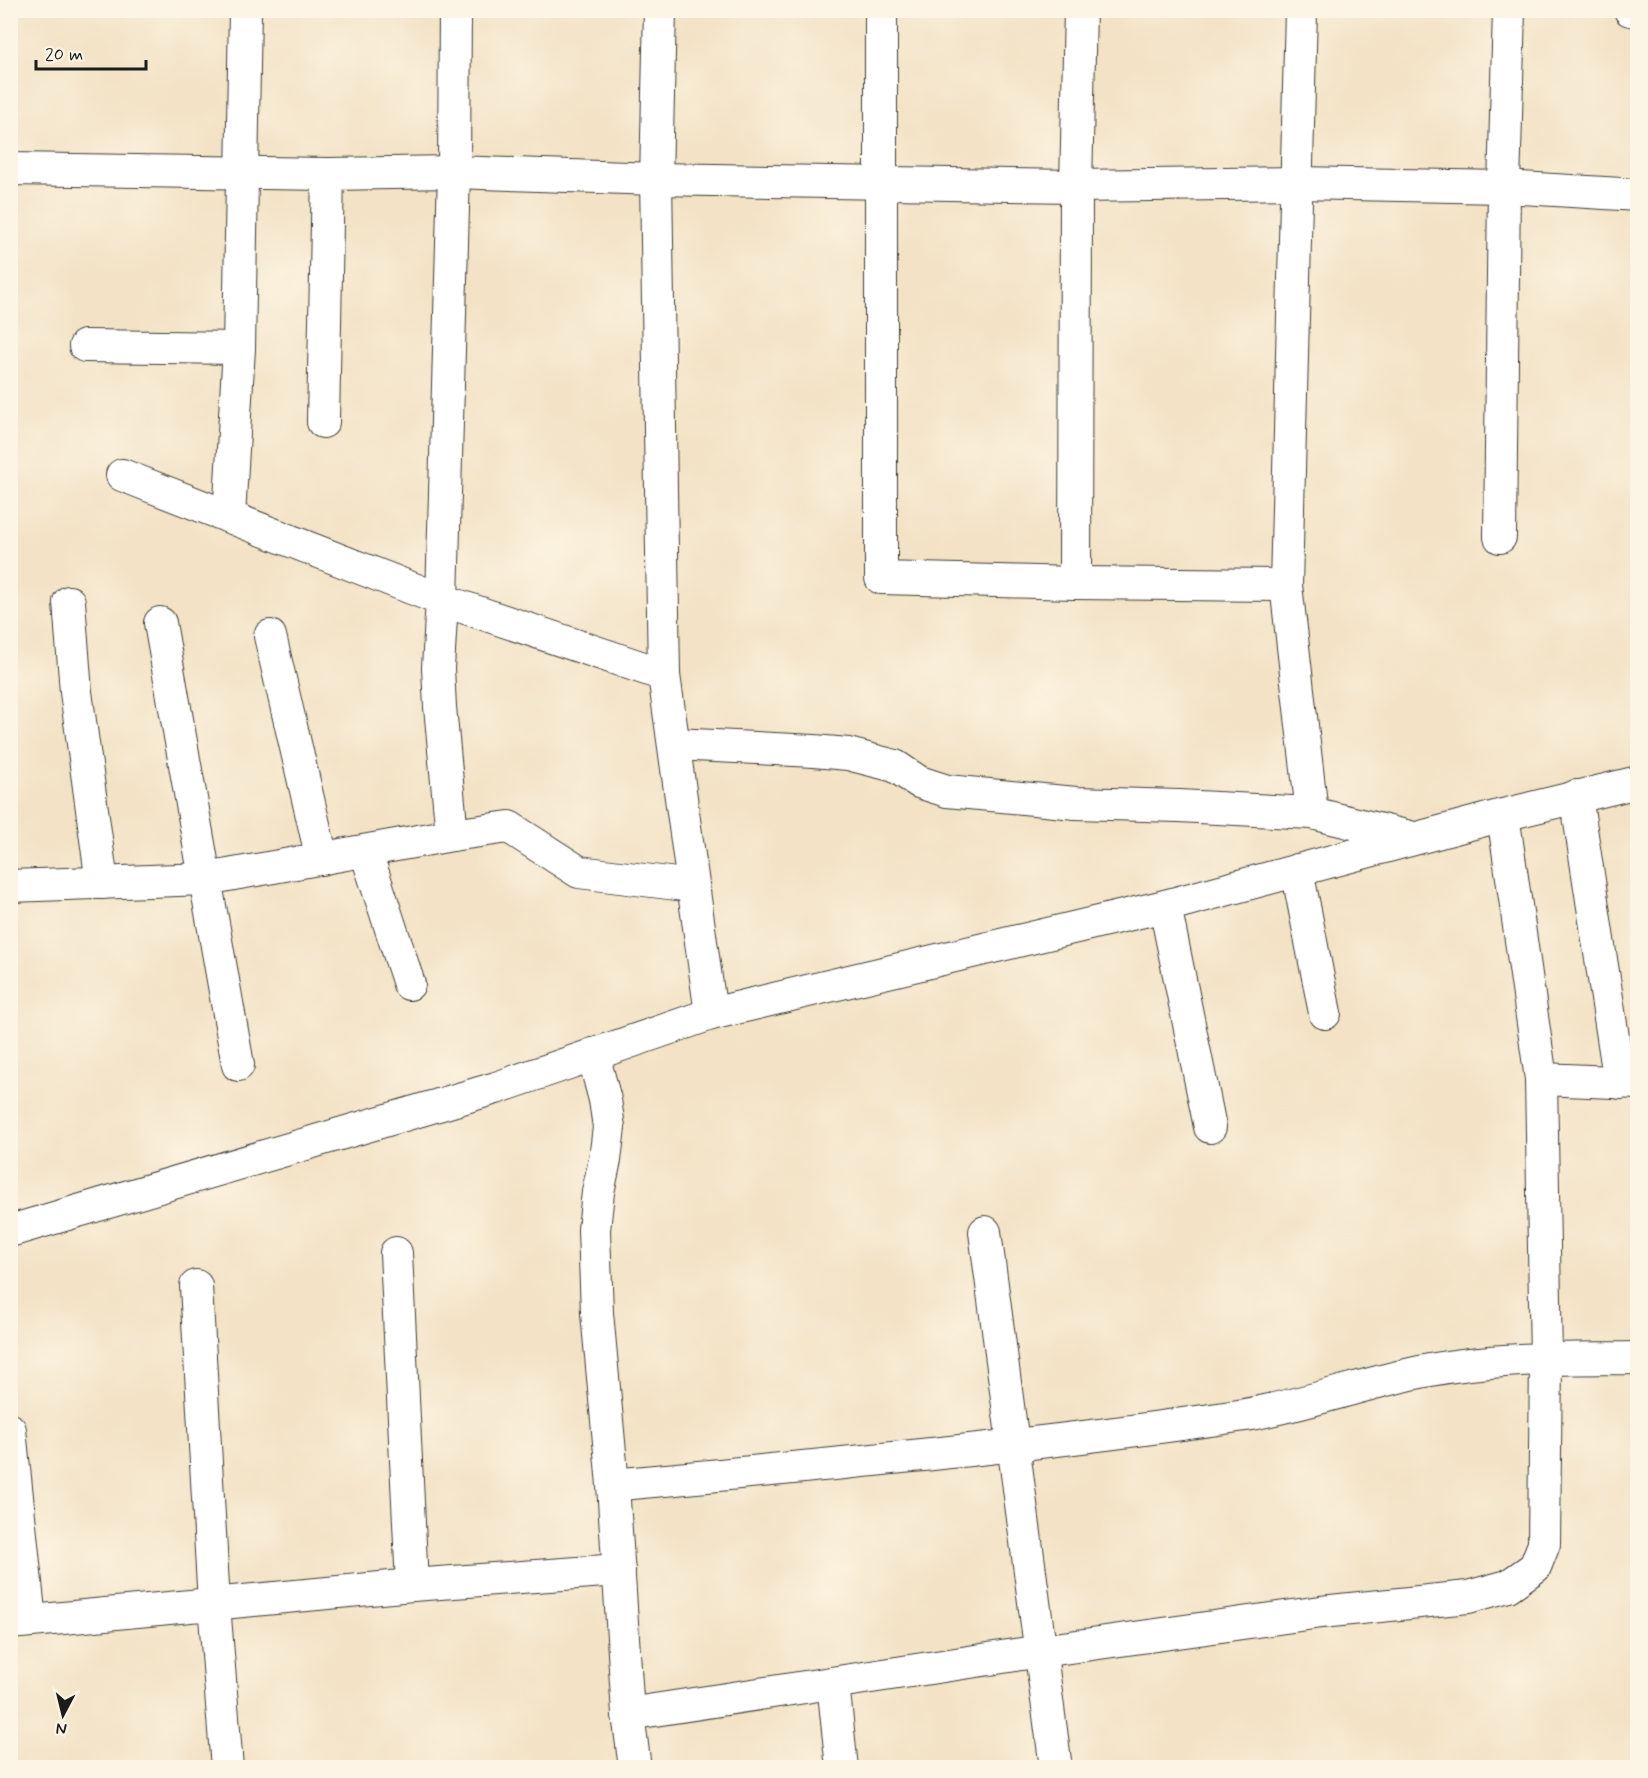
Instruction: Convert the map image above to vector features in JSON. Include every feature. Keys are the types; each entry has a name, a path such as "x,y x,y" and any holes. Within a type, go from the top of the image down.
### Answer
{"street":[{"path":"229,517 239,348 245,10"},
{"path":"452,835 438,668 442,600 454,172 455,10"},
{"path":"660,10 656,179 664,675 711,1014"},
{"path":"881,10 881,578 1286,585"},
{"path":"1075,583 1076,186 1080,10"},
{"path":"1301,10 1286,585 1312,813"},
{"path":"1500,537 1504,187 1509,10"},
{"path":"1630,10 1638,11"},
{"path":"10,169 328,174 454,172 656,179 1076,186 1297,183 1504,187 1638,195"},
{"path":"324,422 328,174"},
{"path":"85,346 239,348"},
{"path":"122,475 442,600 664,675"},
{"path":"69,602 76,692 102,883"},
{"path":"160,623 238,1065"},
{"path":"270,636 322,859"},
{"path":"674,744 848,754 895,766 919,782 947,791 1076,803 1312,813 1419,839"},
{"path":"10,1231 484,1092 711,1014 1165,906 1503,815 1638,782"},
{"path":"1541,1079 1629,1083 1576,796"},
{"path":"628,1714 1041,1651 1321,1612 1468,1597 1508,1587 1535,1567 1544,1544 1546,1359 1541,1079 1503,815"},
{"path":"10,886 206,879 509,827 579,872 693,886"},
{"path":"366,852 410,984"},
{"path":"1298,870 1325,1013"},
{"path":"1165,906 1210,1127"},
{"path":"593,1054 605,1100 609,1127 594,1230 597,1313 613,1485 628,1714 635,1767"},
{"path":"986,1232 1056,1767"},
{"path":"396,1253 412,1586"},
{"path":"196,1286 214,1604 227,1767"},
{"path":"613,1485 1014,1446 1242,1416 1430,1370 1486,1362 1638,1358"},
{"path":"10,1430 20,1622 412,1586 619,1570"},
{"path":"833,1683 842,1767"}]}
